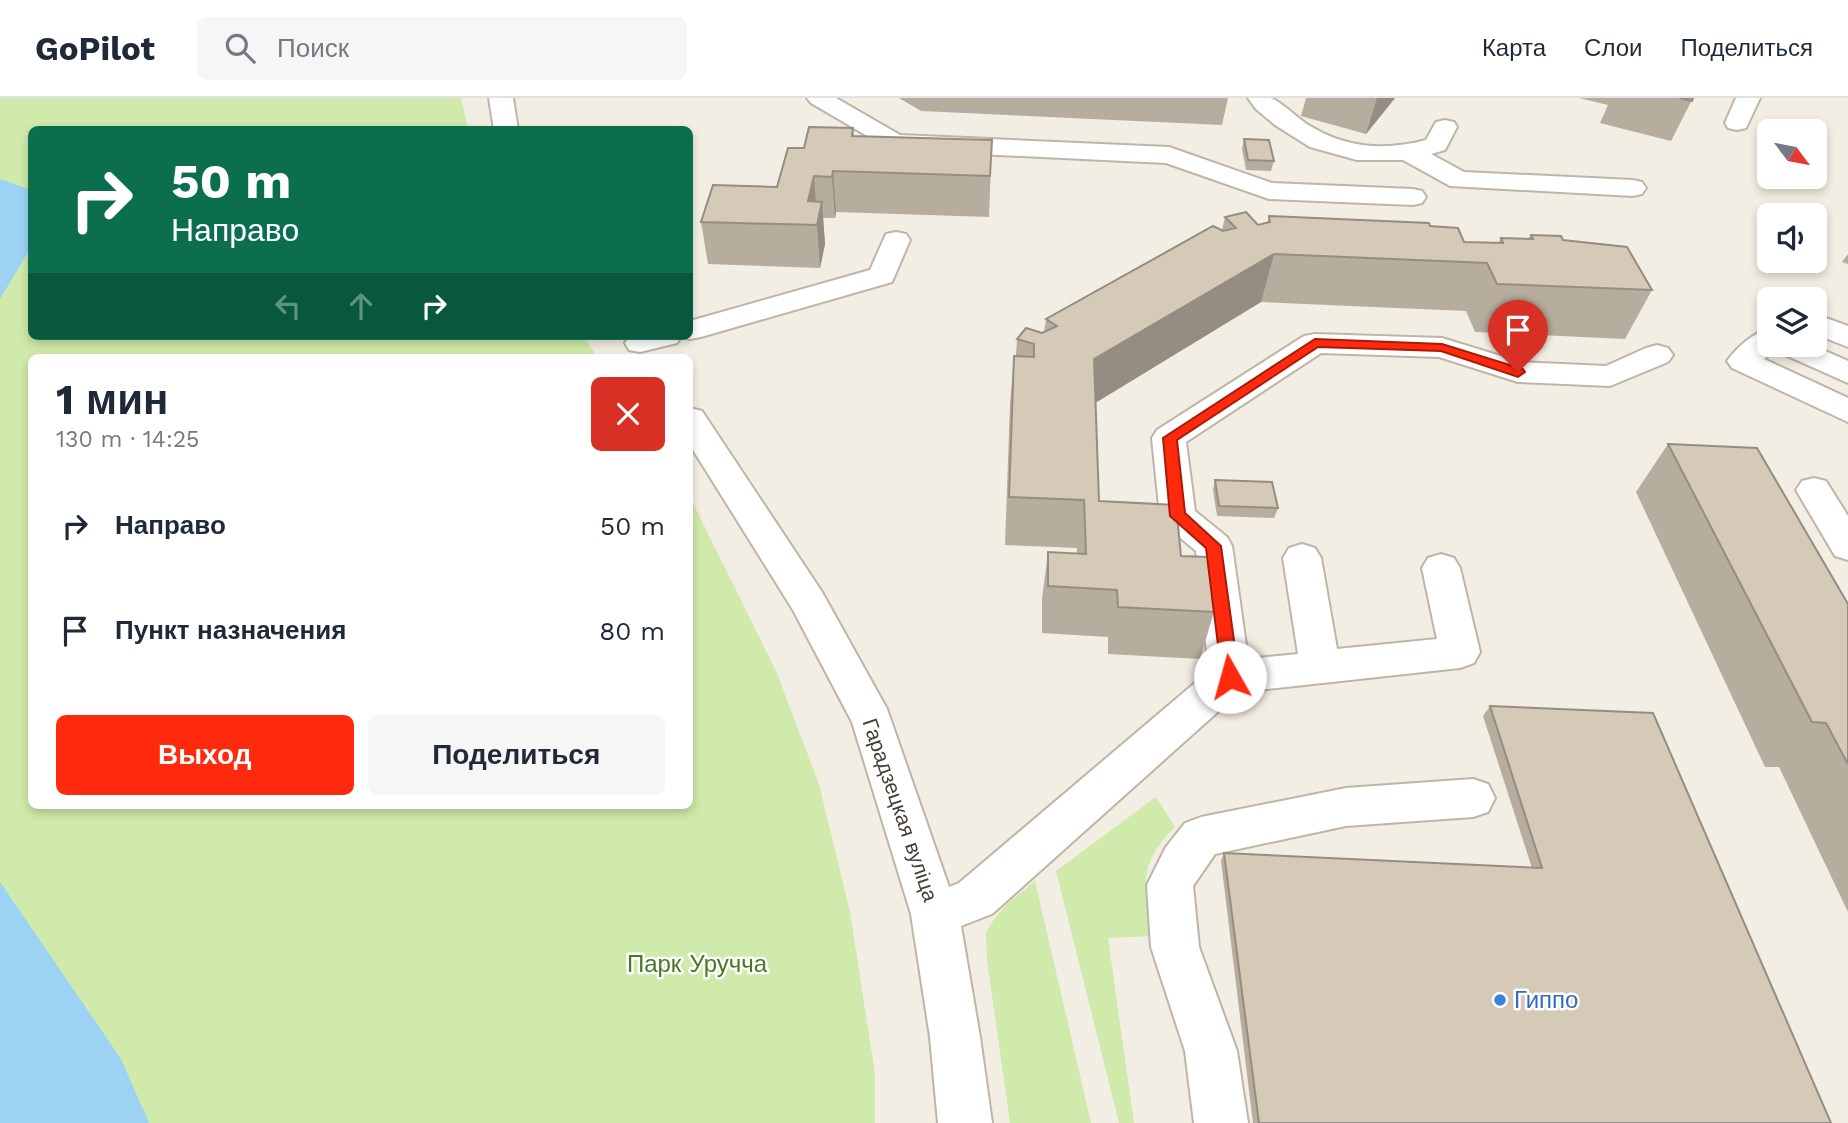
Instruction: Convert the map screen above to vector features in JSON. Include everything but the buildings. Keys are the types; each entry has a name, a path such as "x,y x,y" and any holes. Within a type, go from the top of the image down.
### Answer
{"street":[{"path":"501,98 505,126"},
{"path":"819,98 895,142 1169,155 1269,191 1413,197"},
{"path":"1260,98 1281,118 1312,140 1345,151 1411,154 1436,145 1445,127"},
{"path":"1737,123 1748,98"},
{"path":"1411,154 1459,180 1633,187"},
{"path":"693,329 882,276 897,240"},
{"path":"1827,328 1848,338"},
{"path":"1230,677 1214,546 1178,516 1170,438 1315,343 1442,348 1518,372 1610,376 1657,355"},
{"path":"1757,349 1743,361 1844,403"},
{"path":"1813,357 1848,373"},
{"name":"Гарадзецкая вуліца","path":"693,424 808,602 872,721 935,915 955,1037 965,1123"},
{"path":"1814,490 1848,547"},
{"path":"1302,558 1320,667"},
{"path":"935,915 975,899 1230,677 1460,652 1441,568"},
{"path":"1220,1123 1210,1051 1175,947 1170,885 1182,862 1201,837 1346,807 1472,798"}],"green space":[{"name":"Парк Уручча","path":"0,98 461,98 467,126 28,126 28,340 586,340 595,354 28,354 28,809 693,809 693,503 776,671 819,784 850,912 875,1074 875,1123 0,1123"},
{"path":"1156,797 1175,827 1154,853 1146,877 1152,936 1108,938 1134,1123 1119,1123 1056,871"},
{"path":"1035,881 1091,1123 1010,1123 987,960 986,933 1006,905"}],"water":[{"path":"0,179 28,189 28,252 0,299"},
{"path":"0,882 121,1059 149,1123 0,1123"}],"place":[{"name":"Гиппо","path":"1500,1000"}],"route":[{"path":"1230,677 1214,546 1178,516 1170,438 1315,343 1442,348 1518,372"}]}
